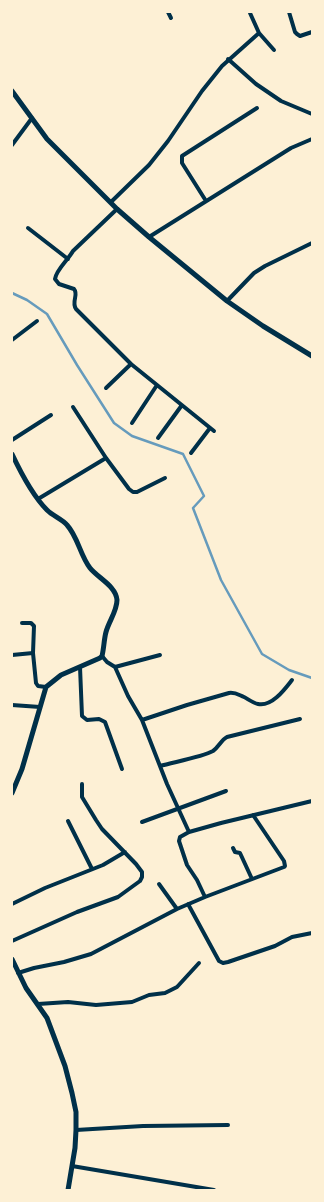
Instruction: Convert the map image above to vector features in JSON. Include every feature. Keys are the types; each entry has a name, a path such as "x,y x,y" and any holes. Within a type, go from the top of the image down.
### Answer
{"street":[{"path":"168,12 171,18"},
{"path":"289,12 297,34 300,36 312,32"},
{"path":"250,13 259,32 274,50"},
{"path":"111,202 134,181 156,157 202,91 228,59 259,32"},
{"path":"228,59 256,84 281,101 312,114"},
{"path":"12,91 47,139 117,209 227,301 263,326 312,356"},
{"path":"206,201 182,163 182,156 257,108"},
{"path":"12,145 32,118"},
{"path":"149,237 291,148 312,139"},
{"path":"117,209 73,251 55,276 56,282 76,291 74,301 74,306 76,309 131,364 212,429 191,453"},
{"path":"28,228 68,259"},
{"path":"227,301 246,279 259,269 312,243"},
{"path":"12,340 37,321"},
{"path":"106,388 131,364"},
{"path":"132,423 157,385"},
{"path":"158,438 182,405"},
{"path":"73,407 106,458 129,489 133,492 137,492 165,478"},
{"path":"12,440 51,415"},
{"path":"12,454 21,473 38,499 48,511 68,525 87,563 94,573 110,586 116,594 117,599 106,633 102,656 62,675 46,686 38,686 36,683 33,653 34,626 31,623 22,623"},
{"path":"38,499 106,458"},
{"path":"12,655 33,653"},
{"path":"115,667 160,655"},
{"path":"102,656 107,662 115,667 128,696 142,720 160,766 189,832"},
{"path":"80,667 82,716 87,720 99,718 105,722 122,769"},
{"path":"142,720 229,693 236,693 258,704 266,703 280,695 292,680"},
{"path":"12,793 22,769 46,686"},
{"path":"12,705 40,708"},
{"path":"160,766 209,753 227,737 300,719"},
{"path":"12,941 76,912 118,897 140,881 142,872 102,829 84,803 82,797 82,784"},
{"path":"142,822 226,791"},
{"path":"205,896 187,865 179,841 180,837 189,832 312,801"},
{"path":"18,973 91,954 205,896 282,869 285,866 284,861 253,815"},
{"path":"68,820 92,869"},
{"path":"233,848 235,852 240,853 252,880"},
{"path":"12,904 45,888 110,862 125,852"},
{"path":"159,884 177,909"},
{"path":"188,904 221,963 232,961 275,946 292,938 312,933"},
{"path":"12,959 26,988 47,1018 65,1066 75,1106 76,1130 68,1190"},
{"path":"38,1004 68,1002 96,1005 132,1002 149,995 165,993 177,987 200,963"},
{"path":"76,1130 144,1126 228,1124"},
{"path":"72,1166 214,1190"}],"waterway":[{"path":"12,293 27,300 47,314 114,423 132,436 183,454 204,496 193,508 221,580 262,654 289,670 312,678"}]}
